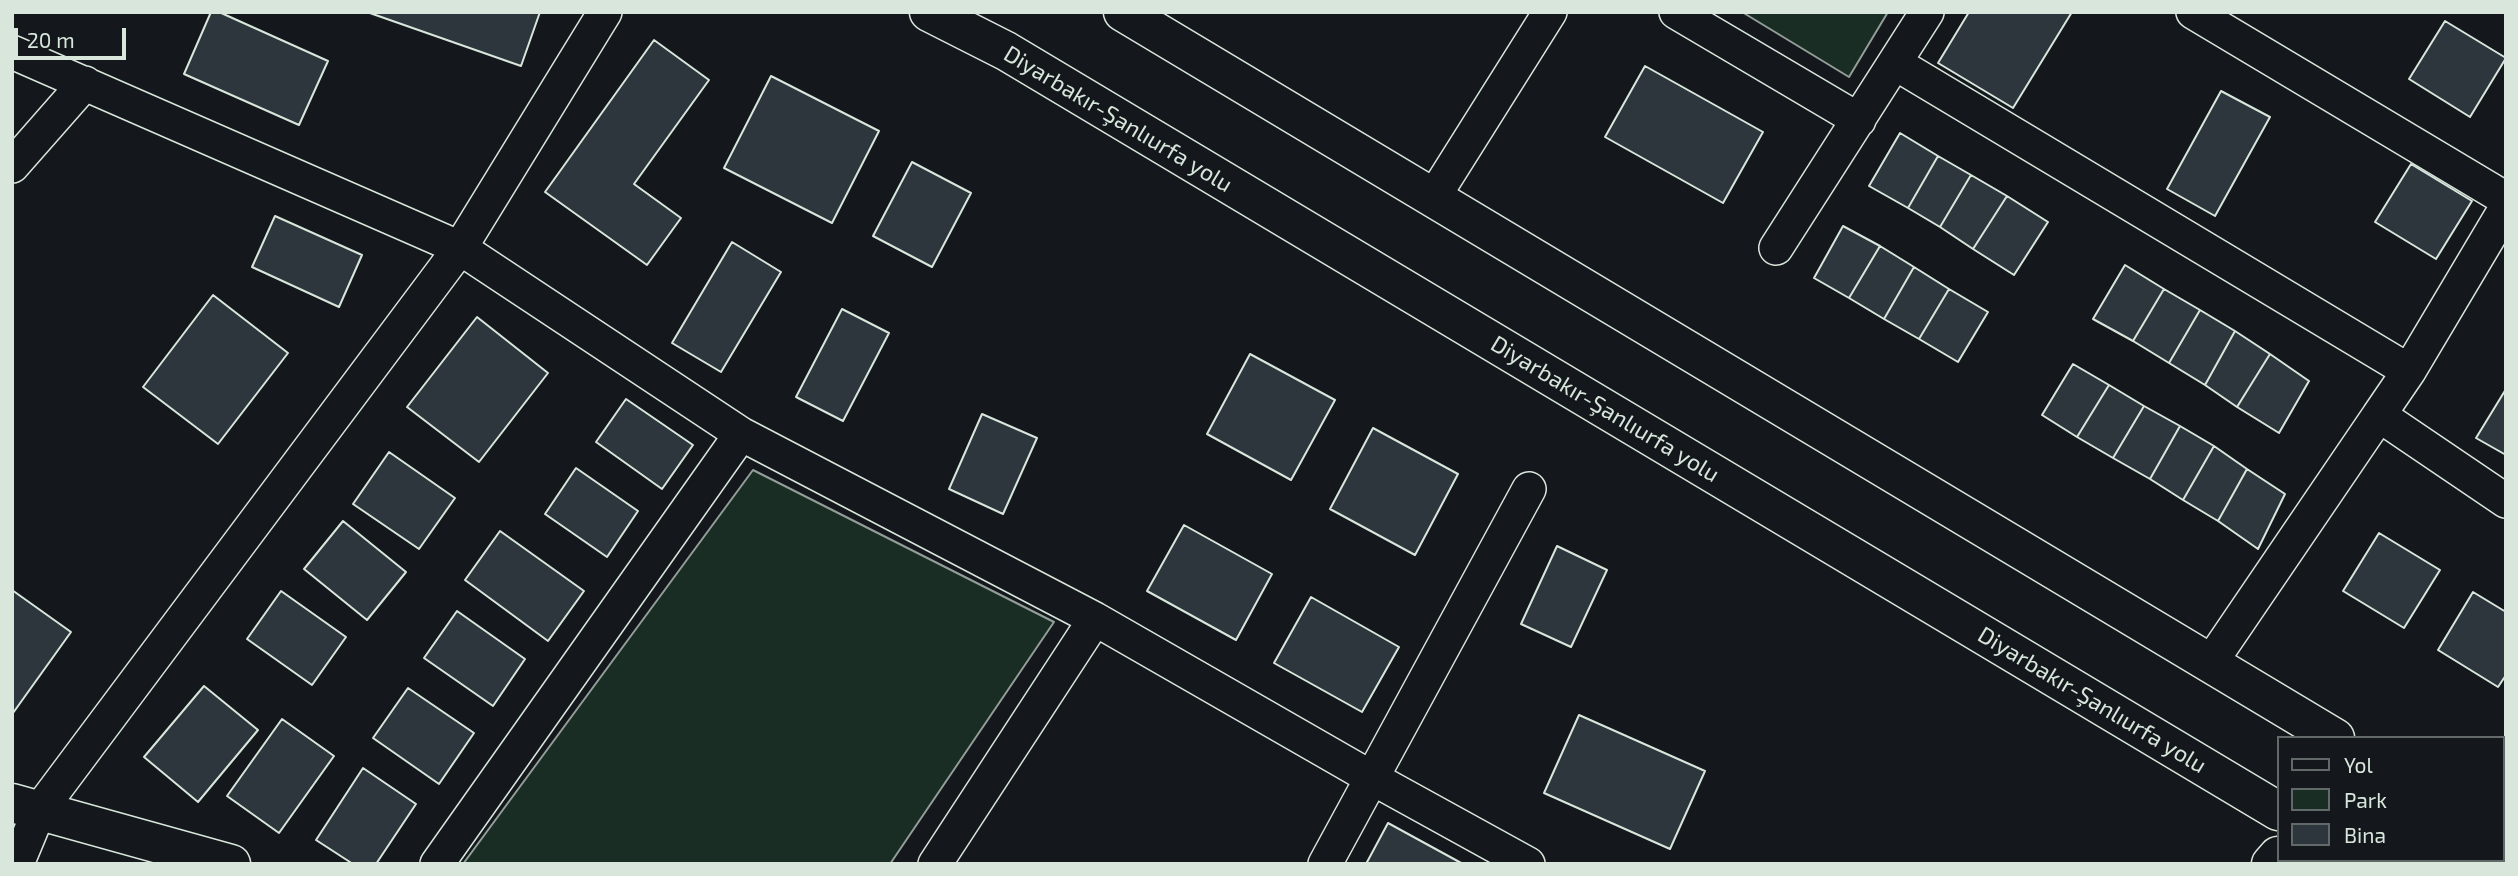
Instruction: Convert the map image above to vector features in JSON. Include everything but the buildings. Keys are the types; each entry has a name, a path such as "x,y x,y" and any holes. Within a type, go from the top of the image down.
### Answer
{"main road":[{"name":"Diyarbakır-Şanlıurfa yolu","path":"929,12 1006,51 2276,810"},
{"path":"1123,12 2332,736"},
{"path":"26,807 231,864"}],"street":[{"path":"17,864 26,807 460,248 605,12"},
{"path":"1433,198 1550,12"},
{"path":"1676,12 1859,120"},
{"path":"1776,248 1927,12"},
{"path":"2193,12 2506,199"},
{"path":"12,52 460,248 741,434 1095,619 1528,864"},
{"path":"1895,63 2409,371"},
{"path":"12,166 85,83"},
{"path":"2211,662 2409,371 2506,208"},
{"path":"2379,415 2506,501"},
{"path":"437,864 741,434"},
{"path":"1325,864 1529,489"},
{"path":"935,864 1095,619"}],"green space":[{"path":"1742,12 1888,12 1849,77"},
{"path":"753,470 1054,622 890,864 463,864"}]}
